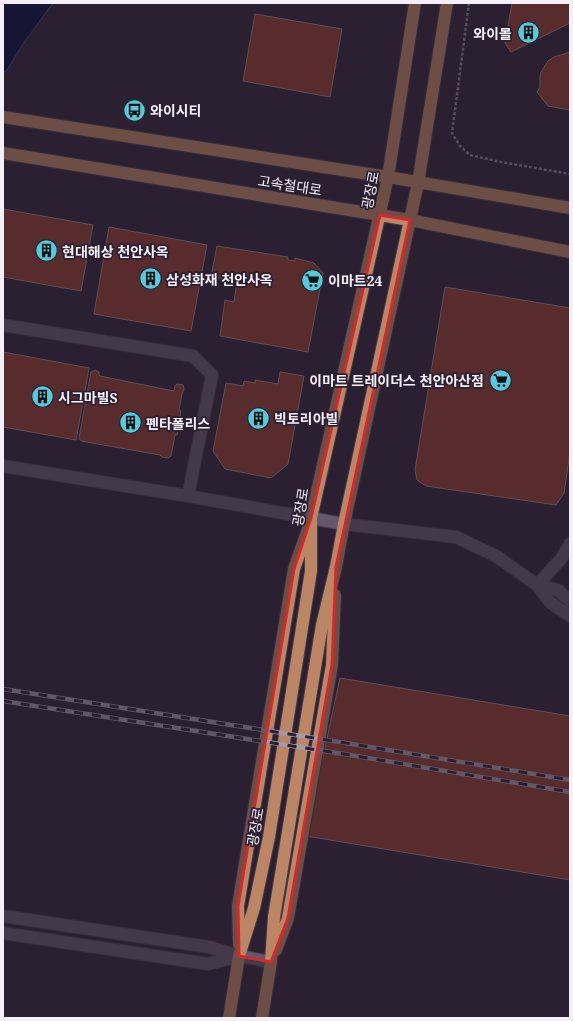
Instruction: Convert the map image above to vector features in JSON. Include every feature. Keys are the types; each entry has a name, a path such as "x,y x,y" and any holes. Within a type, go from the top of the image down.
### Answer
{"main road":[{"name":"광장로","path":"229,1018 239,956 254,908 270,829 311,571 311,518 388,177 415,3"},
{"path":"262,1018 271,962 288,918 332,665 336,567 418,183 447,3"},
{"name":"고속철대로","path":"3,117 388,177 570,208"},
{"name":"고속철대로","path":"3,153 410,220 570,252"},
{"path":"239,956 238,906 294,569 311,518"}],"street":[{"path":"3,325 193,356 212,375 188,496"},
{"path":"3,466 188,496 344,524 456,537 496,556 537,585 551,603 570,616"},
{"path":"537,585 561,559 570,544"},
{"path":"537,585 558,590 570,601"},
{"path":"3,916 209,947 239,956 271,962"},
{"path":"3,933 208,964 239,956"}],"path":[{"path":"470,3 452,133 460,146 470,155 570,174"}],"highlighted area":[{"path":"380,215 410,220 336,567 332,665 288,918 271,962 239,956 238,906 294,569 311,518"}],"shaded area":[{"path":"5,3 53,3 23,44 7,70 3,73 3,5"}],"building":[{"name":"와이몰","path":"512,3 570,3 570,23 511,52 505,43"},
{"path":"255,14 342,29 330,97 243,81"},
{"name":"와이몰","path":"570,52 570,110 548,106 537,92 540,87 541,72 548,61 554,57"},
{"name":"현대해상 천안사옥","path":"3,209 93,225 81,291 3,277"},
{"name":"삼성화재 천안사옥","path":"109,227 207,245 191,331 94,314"},
{"path":"217,246 288,257 288,260 295,261 295,258 314,263 323,273 308,352 220,336 225,300 234,302 237,281 211,277"},
{"name":"이마트 트레이더스 천안아산점","path":"445,287 570,308 570,452 564,493 556,505 426,486 417,480 415,470"},
{"name":"시그마빌S","path":"3,352 89,368 76,440 3,427"},
{"name":"펜타폴리스","path":"95,370 99,372 100,376 174,391 177,384 183,385 184,389 179,410 181,411 177,435 175,435 171,456 168,458 162,457 160,455 81,441 79,438 91,372"},
{"name":"빅토리아빌","path":"280,372 304,376 288,464 271,478 225,469 213,451 226,383 243,386 244,381 255,383 255,380 278,384"},
{"path":"340,678 570,716 570,880 306,836"}],"railway":[{"path":"3,689 570,780"},
{"path":"3,701 350,755 570,792"}],"place":[{"name":"와이몰","path":"528,33"},
{"name":"와이시티","path":"134,110"},
{"name":"현대해상 천안사옥","path":"46,251"},
{"name":"삼성화재 천안사옥","path":"150,279"},
{"name":"이마트24","path":"313,280"},
{"name":"이마트 트레이더스 천안아산점","path":"500,380"},
{"name":"시그마빌S","path":"43,397"},
{"name":"빅토리아빌","path":"258,418"},
{"name":"펜타폴리스","path":"130,423"}]}
